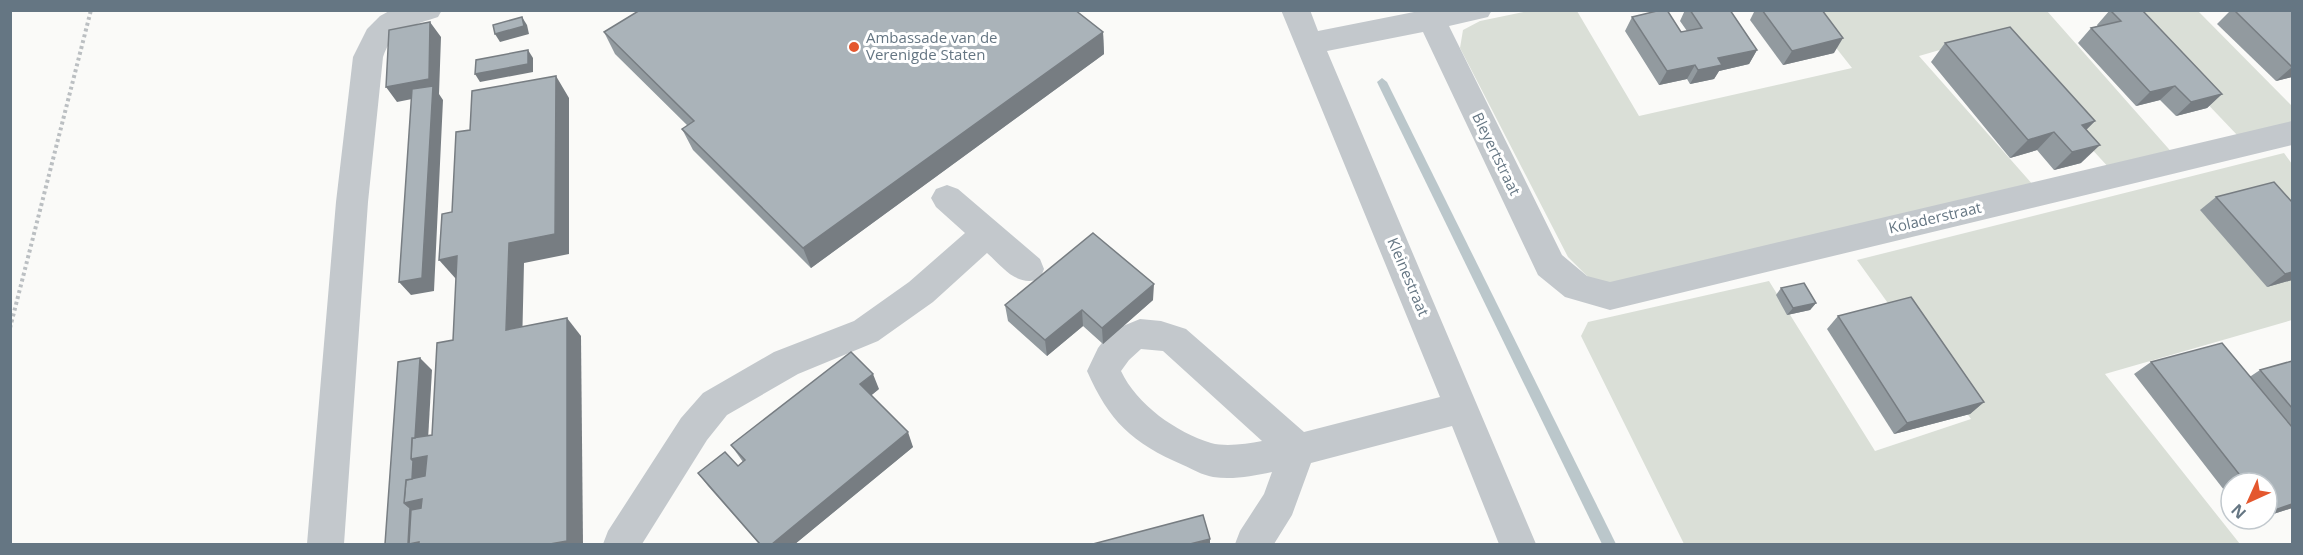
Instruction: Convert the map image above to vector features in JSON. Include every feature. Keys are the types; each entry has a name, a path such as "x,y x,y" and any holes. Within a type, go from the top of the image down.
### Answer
{"street":[{"path":"325,544 352,202 368,57 371,45 388,24 403,15 428,10"},
{"name":"Kleinestraat","path":"1295,10 1462,407 1517,544"},
{"path":"1311,44 1429,15 1478,10"},
{"name":"Bleyertstraat","path":"1429,15 1550,265 1577,287"},
{"name":"Koladerstraat","path":"1577,287 1610,296 2292,133"},
{"path":"948,198 1028,269"},
{"path":"621,544 694,429 715,404 786,363 866,331 921,292 987,233"},
{"path":"1298,450 1174,340 1154,333 1143,333 1126,339 1115,351 1104,371 1113,392 1124,406 1162,439 1212,460 1242,461 1298,450 1462,407"},
{"path":"1252,544 1279,503 1298,450"}],"path":[{"path":"10,328 91,10"}],"shaded area":[{"path":"1529,11 1577,11 1639,116 1852,68 1807,11 2047,11 2175,156 2111,170 1988,36 1919,56 2034,186 1642,288 1593,282 1568,257 1460,48 1463,30 1480,21"},
{"path":"2119,11 2198,11 2292,106 2292,124 2239,137"},
{"path":"2284,153 2292,164 2292,320 2105,374 2219,518 2219,531 2230,531 2240,544 1684,544 1581,336 1588,322 1769,281 1875,451 1971,419 1857,260"}],"building":[{"path":"640,10 1075,10 1103,32 803,248 682,129 694,121 604,32"},
{"path":"1667,10 1681,32 1702,28 1690,10 1730,10 1757,50 1718,58 1722,65 1698,70 1695,65 1667,71 1632,17"},
{"path":"1762,10 1822,10 1843,38 1792,51"},
{"path":"2110,10 2142,10 2222,94 2191,102 2175,86 2150,92 2091,28 2121,21"},
{"path":"2234,10 2292,10 2292,67"},
{"path":"522,17 524,26 495,34 493,25"},
{"path":"430,22 429,79 386,87 389,30"},
{"path":"2010,27 2095,121 2082,125 2100,145 2072,152 2054,132 2028,140 1945,43"},
{"path":"528,50 528,64 475,74 476,60"},
{"path":"556,76 555,234 509,243 506,330 567,318 567,541 550,544 419,544 419,542 409,544 411,510 421,508 422,499 404,503 406,480 425,476 427,456 411,459 412,438 432,435 437,343 453,340 457,256 439,260 442,214 452,212 456,132 470,130 472,91"},
{"path":"433,86 422,278 399,282 412,89"},
{"path":"2274,182 2292,202 2292,272 2285,274 2216,197"},
{"path":"1093,233 1154,284 1102,328 1082,310 1045,340 1005,305"},
{"path":"1804,283 1816,303 1793,308 1781,288"},
{"path":"1911,297 1984,402 1907,423 1838,316"},
{"path":"2222,343 2292,427 2292,504 2279,509 2279,471 2237,471 2151,362"},
{"path":"851,352 873,374 860,384 908,432 772,544 760,544 698,473 725,452 738,466 745,460 731,445"},
{"path":"420,358 415,438 412,438 412,479 406,480 404,503 410,508 408,544 385,544 398,362"},
{"path":"2292,361 2292,408 2260,370"},
{"path":"1203,515 1210,539 1190,544 1093,544"}],"waterway":[{"path":"1382,82 1609,544"}],"place":[{"name":"Ambassade van de Verenigde Staten","path":"854,47"}]}
